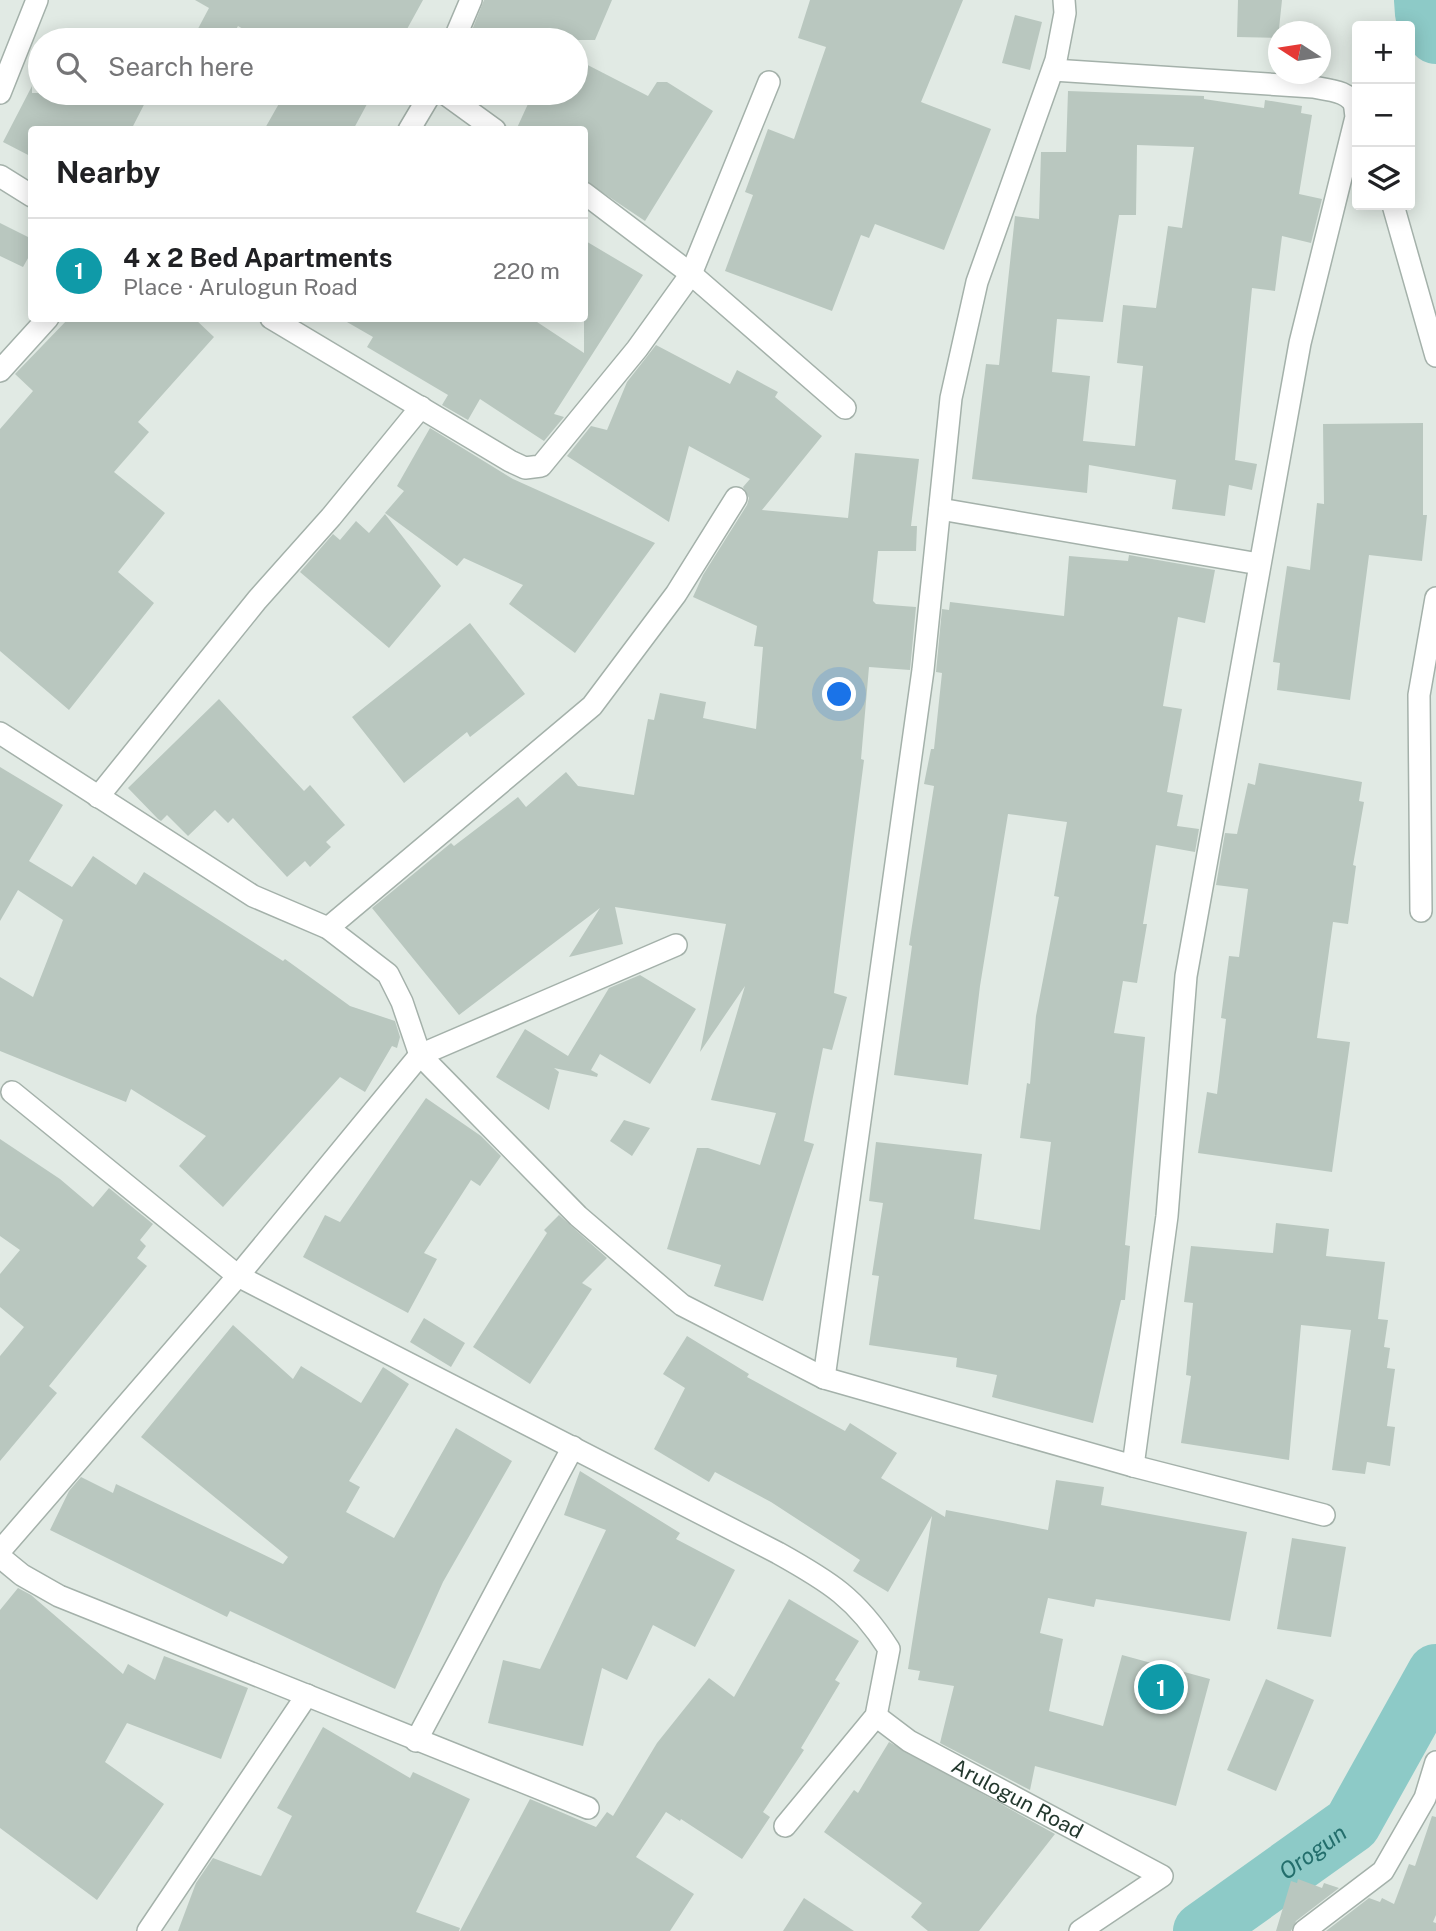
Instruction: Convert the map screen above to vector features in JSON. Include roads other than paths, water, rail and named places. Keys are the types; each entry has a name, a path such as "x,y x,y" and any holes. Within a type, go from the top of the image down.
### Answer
{"street":[{"path":"0,93 37,0"},
{"path":"459,28 471,0"},
{"path":"824,1378 923,670 951,398 977,282 1053,70 1065,13 1064,0"},
{"path":"1053,70 1313,86 1339,92 1352,101"},
{"path":"281,322 510,461 525,468 541,466 636,349 691,274 705,246 769,82"},
{"path":"412,126 424,105"},
{"path":"461,105 489,126"},
{"path":"1133,1466 1167,1216 1186,976 1300,342 1352,133"},
{"path":"0,176 28,194"},
{"path":"588,196 691,274 845,408"},
{"path":"1394,210 1436,356"},
{"path":"0,371 44,322"},
{"path":"98,797 257,600 331,517 421,407"},
{"path":"328,928 592,706 676,593 736,498"},
{"path":"940,509 1259,564"},
{"path":"1421,911 1419,695 1436,598"},
{"path":"0,733 253,895 328,928 388,974 402,1002 420,1055 578,1216 682,1305 824,1378 1133,1466 1324,1515"},
{"path":"0,1551 238,1276 420,1055 676,945"},
{"path":"12,1092 238,1276 778,1553 837,1587 869,1618 889,1649 876,1716 785,1826"},
{"path":"416,1741 573,1447"},
{"path":"0,1558 22,1576 59,1596 588,1808"},
{"path":"148,1931 307,1695"},
{"name":"Arulogun Road","path":"876,1716 909,1741 1161,1876 1080,1931"},
{"path":"1304,1931 1383,1871 1425,1798 1436,1762"}],"waterway":[{"name":"Orogun","path":"1423,0 1424,14 1436,35"},
{"name":"Orogun","path":"1202,1931 1352,1824 1436,1673"}],"place":[{"name":"4 x 2 Bed Apartments","path":"1161,1687"}]}
